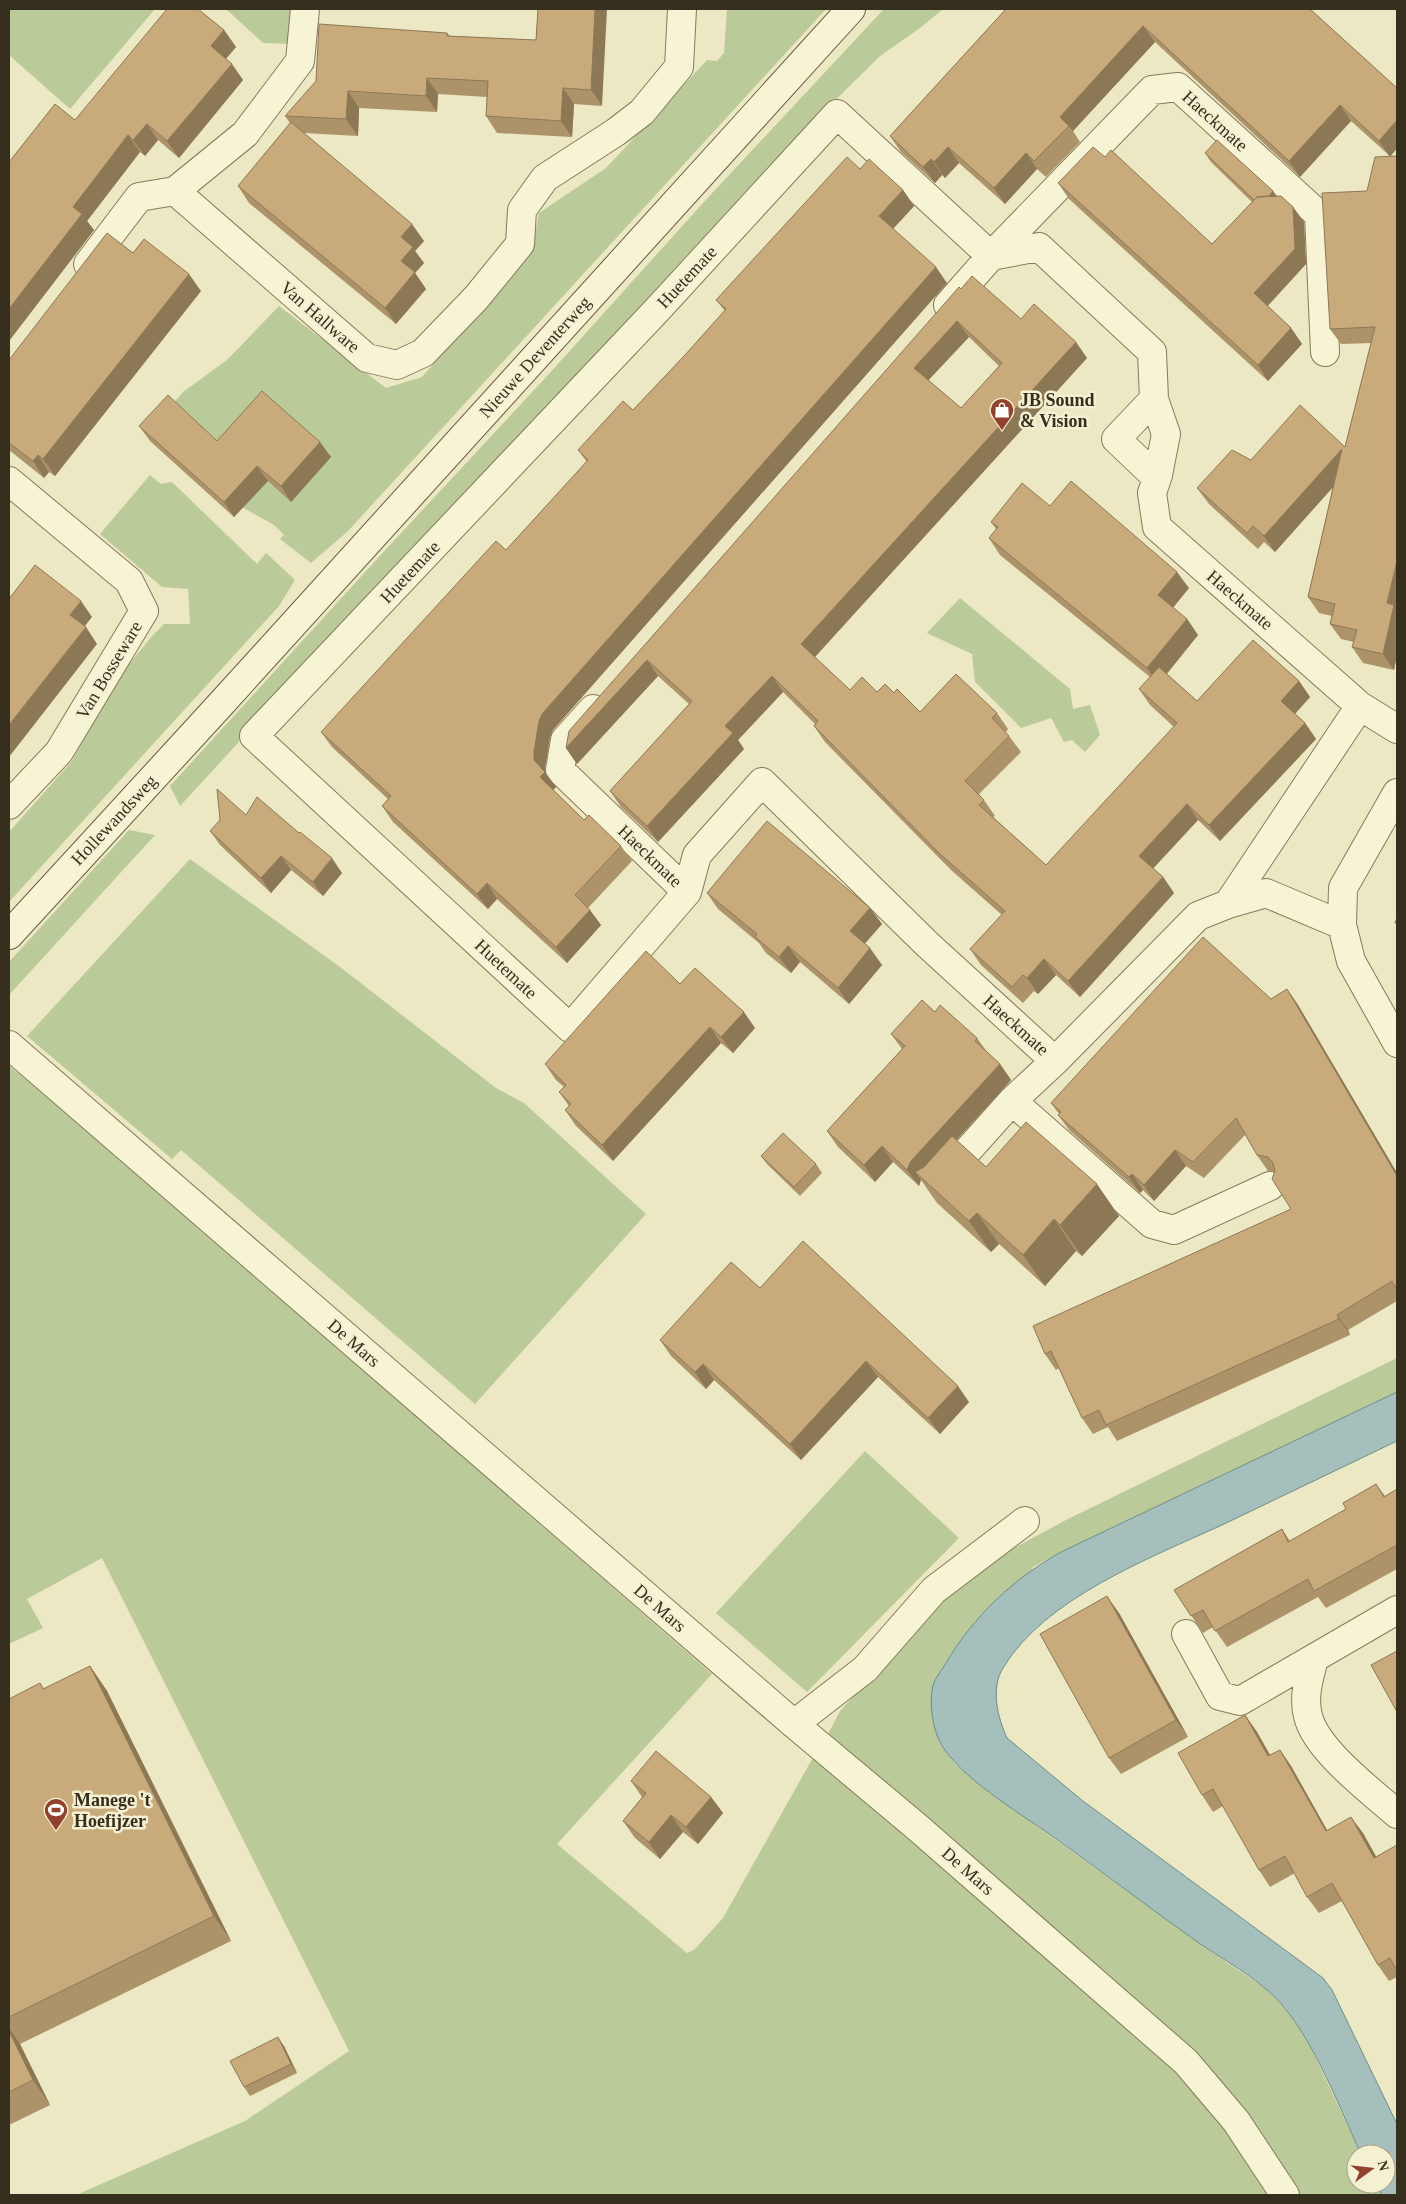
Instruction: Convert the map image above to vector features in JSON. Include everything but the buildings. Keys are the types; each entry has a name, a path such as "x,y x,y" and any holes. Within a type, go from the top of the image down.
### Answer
{"street":[{"path":"74,282 139,197 175,191 245,134 300,61 305,9"},
{"name":"Van Hallware","path":"175,191 367,358 397,365 423,353 476,298 520,244 522,210 545,178 616,132 642,112 679,68 682,9"},
{"name":"Nieuwe Deventerweg","path":"220,705 851,9"},
{"name":"Haeckmate","path":"932,323 991,256 1152,90 1178,87 1319,215 1325,352"},
{"name":"Huetemate","path":"687,892 570,1028 254,736 638,330 837,114 991,256"},
{"name":"Haeckmate","path":"991,256 1039,247 1152,352 1154,399 1166,434 1152,493 1157,527 1360,706 1397,728"},
{"path":"1154,399 1116,439 1157,478"},
{"name":"Van Bosseware","path":"9,481 129,581 144,610 59,752 9,805"},
{"name":"Haeckmate","path":"611,688 565,740 560,770 687,892 697,855 762,782 927,944 1055,1061 1198,916 1228,904 1266,893 1342,925"},
{"name":"Hollewandsweg","path":"9,935 220,705"},
{"path":"1228,904 1360,706"},
{"path":"1397,793 1343,888 1342,925 1351,961 1397,1043"},
{"name":"De Mars","path":"9,1045 794,1724 917,1827 1186,2062 1236,2121 1285,2195"},
{"path":"934,1188 1012,1101 1055,1061"},
{"path":"1012,1101 1152,1224 1174,1230 1270,1186"},
{"path":"794,1724 865,1669 934,1590 1026,1521"},
{"path":"1186,1634 1220,1696 1240,1701 1397,1610"},
{"path":"1314,1659 1307,1684 1308,1716 1321,1742 1361,1782 1397,1814"}],"green space":[{"path":"9,9 155,9 70,109 9,55"},
{"path":"226,9 293,9 291,44 263,43"},
{"path":"727,9 826,9 348,531 311,563 280,539 284,535 274,525 195,481 146,435 183,392 227,360 279,306 386,388 422,377 532,250 539,213 606,168 707,60 717,61 724,53"},
{"path":"884,9 943,9 880,56 769,166 180,806 170,786 548,375 703,203"},
{"path":"150,475 161,484 172,482 257,564 266,553 295,580 279,606 9,902 9,832 72,761 107,696 122,673 152,636 164,624 190,624 188,589 162,587 100,534"},
{"path":"960,598 1070,689 1073,709 1090,705 1100,735 1085,752 1072,740 1064,742 1051,718 1021,728 975,682 972,654 927,633"},
{"path":"129,830 155,835 9,995 9,962"},
{"path":"190,859 340,967 496,1088 524,1103 646,1214 475,1404 181,1150 172,1159 27,1036"},
{"path":"9,1066 61,1107 712,1674 557,1844 687,1953 694,1950 723,1918 811,1761 817,1754 1130,2028 1182,2077 1223,2127 1270,2195 76,2195 245,2121 349,2051 102,1558 27,1599 43,1628 9,1644"},
{"path":"1397,1358 1397,1392 1033,1567 939,1742 955,1764 1016,1811 1227,1963 1267,1989 1292,2017 1310,2046 1356,2144 1346,2144 1346,2194 1382,2195 1297,2195 1285,2173 826,1738 840,1711 912,1632 973,1570 1066,1520"},
{"path":"865,1451 959,1538 807,1692 716,1613"}],"water":[{"path":"1397,1392 1397,1441 1132,1566 1072,1601 1045,1621 1022,1643 1003,1668 999,1676 996,1694 998,1713 1007,1738 1083,1801 1323,1978 1332,1990 1397,2124 1397,2195 1381,2194 1396,2194 1396,2144 1357,2144 1321,2066 1308,2043 1281,2004 1266,1989 989,1792 949,1756 941,1744 932,1715 931,1699 935,1680 969,1630 996,1600 1027,1574 1061,1552"}],"place":[{"name":"JB Sound & Vision","path":"1002,431"},
{"name":"Manege 't Hoefijzer","path":"56,1831"}]}
